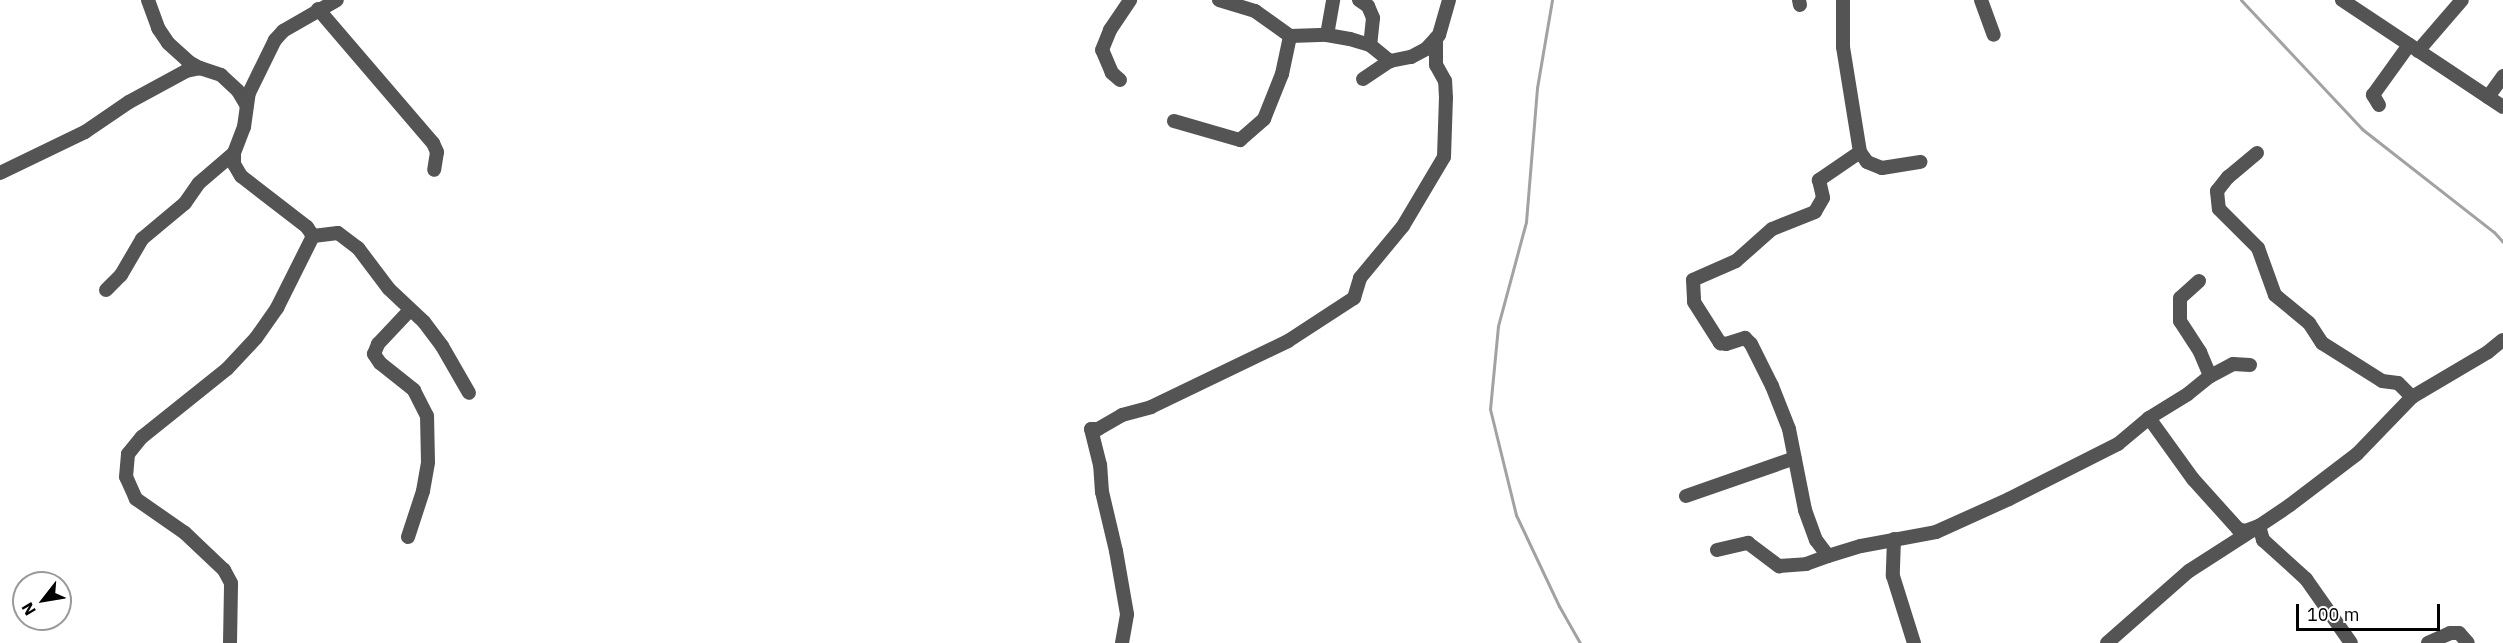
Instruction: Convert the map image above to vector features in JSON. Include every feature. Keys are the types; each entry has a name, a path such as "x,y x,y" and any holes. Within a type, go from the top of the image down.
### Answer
{"street":[{"path":"148,0 158,28 168,43 189,63 221,75 238,91 247,106"},
{"path":"313,236 307,226 241,176 234,164 234,153 244,127 249,93 275,40 283,31 323,5 337,0"},
{"path":"1120,80 1112,73 1102,50 1110,30 1130,0"},
{"path":"1219,0 1255,11 1290,36 1327,35 1370,45 1390,62"},
{"path":"1327,35 1333,0"},
{"path":"1359,0 1368,6 1373,18 1370,45"},
{"path":"1122,643 1127,614 1116,551 1102,492 1100,465 1091,429 1098,429 1122,415 1151,407 1288,341 1354,298 1360,278 1403,226 1444,157 1446,89 1445,81 1436,65 1436,38 1449,0"},
{"path":"1843,0 1843,47 1860,152 1867,162 1882,168 1921,162"},
{"path":"1981,0 1994,35"},
{"path":"2342,0 2503,107"},
{"path":"2379,105 2373,95 2387,72 2462,0"},
{"path":"323,5 433,143 436,152 434,170"},
{"path":"1174,121 1240,140 1264,119 1282,74 1290,36"},
{"path":"1363,79 1390,62 1418,53 1436,38"},
{"path":"0,174 85,132 160,84 186,71 200,68"},
{"path":"2488,97 2503,76"},
{"path":"1828,556 1815,540 1805,510 1789,429 1752,344 1745,338 1726,344 1720,343 1694,302 1693,280 1736,261 1772,229 1815,212 1823,198 1819,180 1860,152"},
{"path":"106,290 121,275 142,239 185,203 199,183 234,153"},
{"path":"2257,153 2228,177 2217,191 2219,209 2258,248 2275,295 2309,323 2322,343 2382,381 2398,383 2412,397"},
{"path":"313,236 338,233 358,248 442,345 469,393"},
{"path":"230,643 231,583 224,570 185,533 136,499 126,477 128,454 142,436 227,369 256,338 277,308 313,236"},
{"path":"2199,281 2180,298 2180,321 2195,342 2210,376"},
{"path":"408,537 423,491 428,462 427,416 414,390 380,363 374,354 378,344 410,310"},
{"path":"2107,643 2189,571 2259,526 2357,454 2412,397 2488,352 2503,340"},
{"path":"1717,550 1748,543 1779,566 1806,564 1894,539 1936,532 2009,500 2118,444 2149,418 2188,394 2210,376 2233,364 2250,365"},
{"path":"2149,418 2193,479 2238,529 2245,531 2259,526"},
{"path":"1686,496 1795,458"},
{"path":"2259,526 2263,540 2319,594 2351,643"},
{"path":"1894,539 1893,576 1914,643"},
{"path":"2428,643 2450,633 2459,633 2468,643"}],"waterway":[{"path":"1552,0 1537,88 1526,222 1498,326 1490,409 1516,515 1559,606 1580,643"},
{"path":"2241,0 2362,129 2494,232 2503,242"}]}
